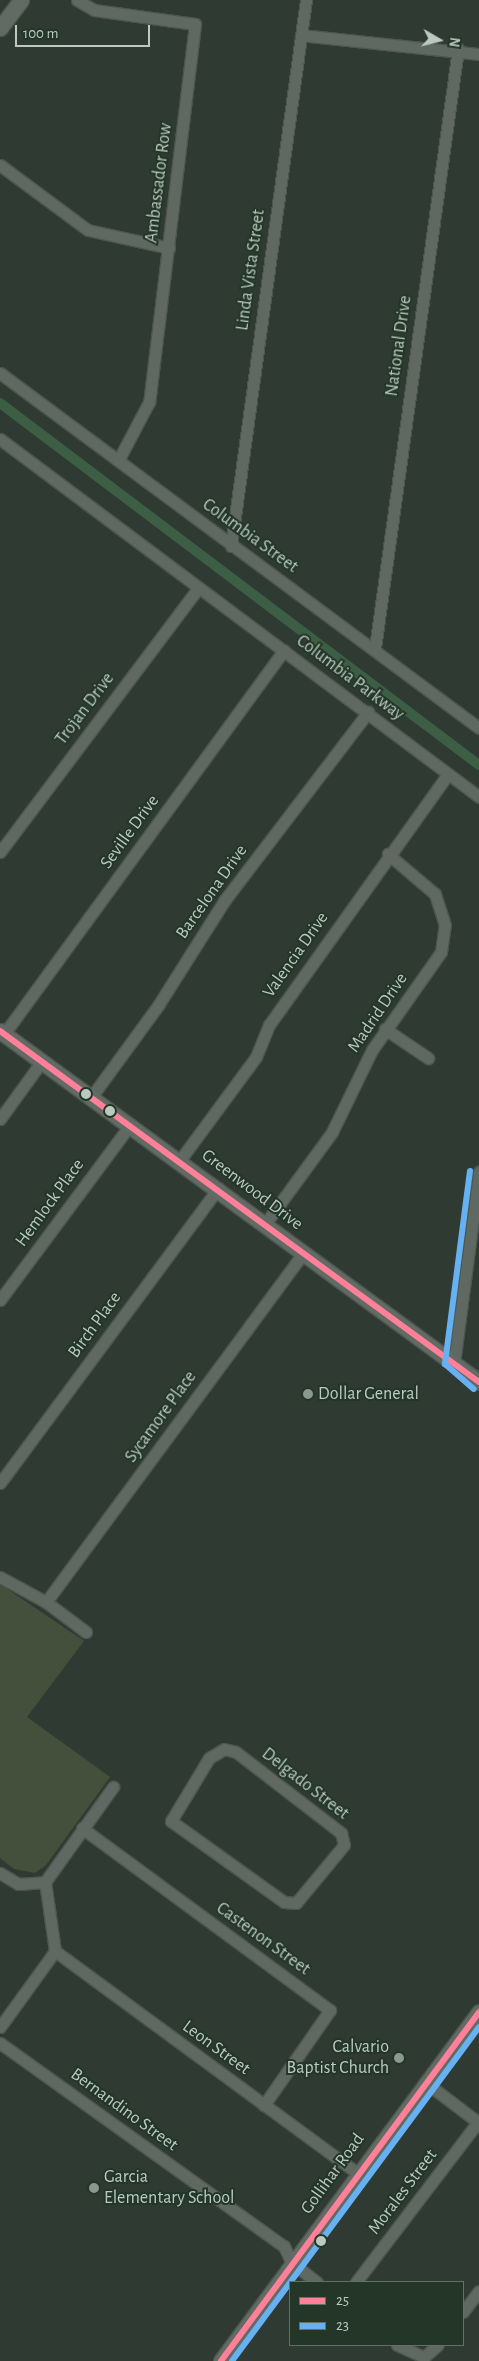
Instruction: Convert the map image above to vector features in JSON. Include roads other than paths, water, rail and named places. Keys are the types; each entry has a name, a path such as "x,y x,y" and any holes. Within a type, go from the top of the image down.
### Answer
{"main road":[{"path":"0,28 22,0"},
{"name":"Greenwood Drive","path":"2,1032 92,1096 129,1126 180,1160 479,1382"},
{"name":"Gollihar Road","path":"221,2361 291,2262 479,2012"}],"street":[{"name":"Ambassador Row","path":"77,0 94,10 195,24 149,402 119,460"},
{"name":"Linda Vista Street","path":"231,546 306,0"},
{"path":"301,35 458,49 479,54"},
{"name":"National Drive","path":"376,648 458,49"},
{"path":"0,165 88,230 169,248"},
{"name":"Columbia Street","path":"0,373 119,460 231,546 376,648 479,728"},
{"name":"Columbia Parkway","path":"0,439 198,588 368,712 479,797"},
{"name":"Trojan Drive","path":"0,852 198,588"},
{"name":"Seville Drive","path":"2,1032 284,650"},
{"name":"Barcelona Drive","path":"92,1096 159,1004 224,901 368,712"},
{"name":"Valencia Drive","path":"180,1160 256,1057 269,1025 388,854 448,774"},
{"name":"Madrid Drive","path":"265,1224 332,1132 385,1029 436,962 445,937 435,894 388,854"},
{"path":"385,1029 428,1058"},
{"path":"0,1119 42,1061"},
{"name":"Hemlock Place","path":"0,1300 129,1126"},
{"path":"454,1363 479,1172"},
{"name":"Birch Place","path":"0,1483 218,1188"},
{"name":"Sycamore Place","path":"46,1602 304,1252"},
{"path":"0,1577 46,1602 86,1632"},
{"name":"Delgado Street","path":"224,1750 236,1752 335,1826 344,1845 304,1898 284,1902 170,1821 194,1790 196,1776 209,1758 224,1750"},
{"path":"0,2027 55,1951 45,1882 113,1787"},
{"name":"Castenon Street","path":"82,1828 330,2010 264,2104"},
{"path":"0,1873 18,1884 45,1882"},
{"name":"Leon Street","path":"55,1951 357,2173"},
{"name":"Bernandino Street","path":"0,2043 284,2246 291,2262 316,2281"},
{"path":"425,2082 479,2122"},
{"name":"Morales Street","path":"357,2281 479,2122"},
{"path":"464,2311 479,2292"},
{"path":"399,2346 424,2357 437,2346"}],"waterway":[{"path":"0,403 479,765"}],"place":[{"name":"Dollar General","path":"308,1394"},
{"name":"Calvario Baptist Church","path":"399,2058"},
{"name":"Garcia Elementary School","path":"94,2188"}]}
